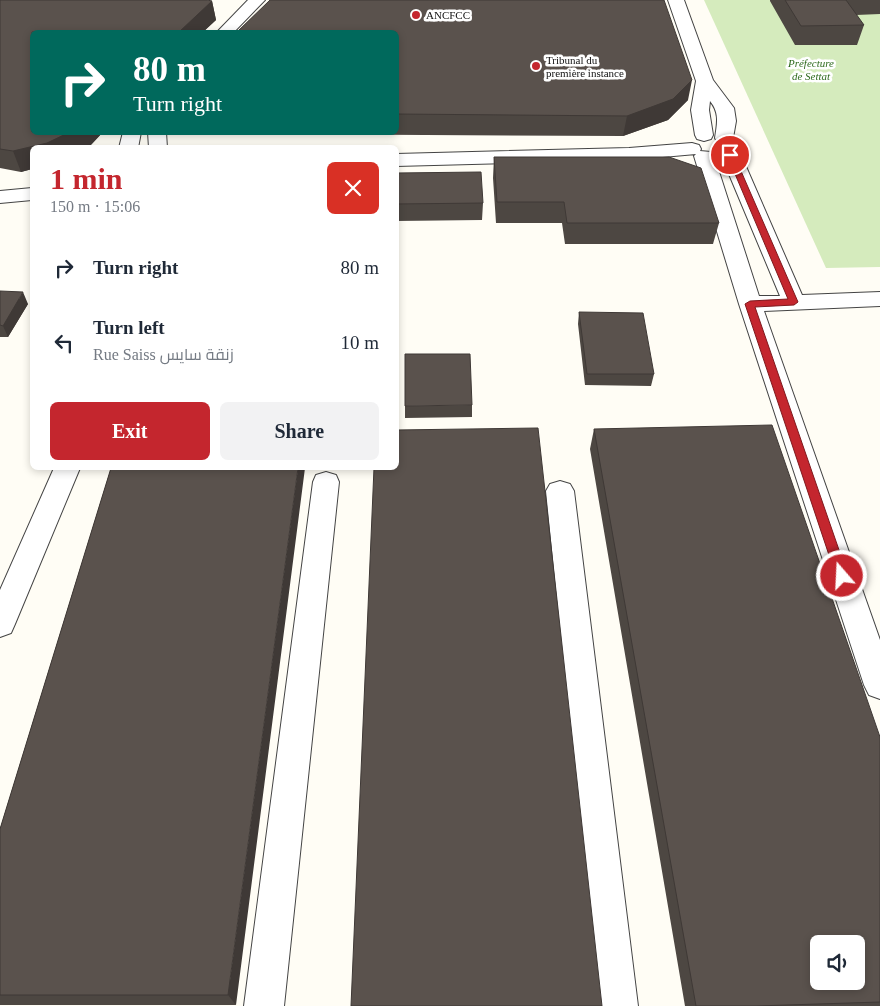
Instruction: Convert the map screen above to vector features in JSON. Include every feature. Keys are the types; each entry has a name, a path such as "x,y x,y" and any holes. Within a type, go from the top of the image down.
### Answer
{"street":[{"path":"228,30 257,0"},
{"path":"676,0 705,81 725,108 728,147 794,302"},
{"path":"705,81 700,110 700,146 750,304 880,685"},
{"path":"399,160 619,154 700,146 728,147"},
{"path":"0,197 30,194"},
{"path":"750,304 880,299"},
{"path":"0,624 8,590 65,470"},
{"path":"264,1006 326,482"},
{"path":"560,491 618,1006"}],"green space":[{"name":"Préfecture de Settat","path":"704,0 880,0 880,267 826,268"}],"building":[{"path":"0,0 212,1 181,30 30,30 30,135 64,135 47,143 30,145 30,147 13,151 0,149"},
{"name":"Tribunal du première instance","path":"270,0 664,0 692,80 673,99 627,116 399,114 399,30 239,30"},
{"path":"785,0 846,0 864,25 801,26"},
{"path":"494,157 669,157 701,168 719,223 567,223 564,202 497,202"},
{"path":"481,172 483,203 399,204 399,173"},
{"path":"0,291 23,292 3,326 0,325"},
{"path":"579,312 643,313 654,374 587,374"},
{"path":"405,354 470,354 472,405 405,406"},
{"path":"772,425 880,737 880,1002 696,1006 594,429"},
{"path":"538,428 602,1006 351,1006 374,470 399,470 399,430"},
{"path":"110,470 298,470 228,995 0,995 0,829"}],"place":[{"name":"ANCFCC","path":"416,15"},
{"name":"Tribunal du première instance","path":"536,66"}],"route":[{"path":"730,155 794,302 750,304 842,576"}]}
